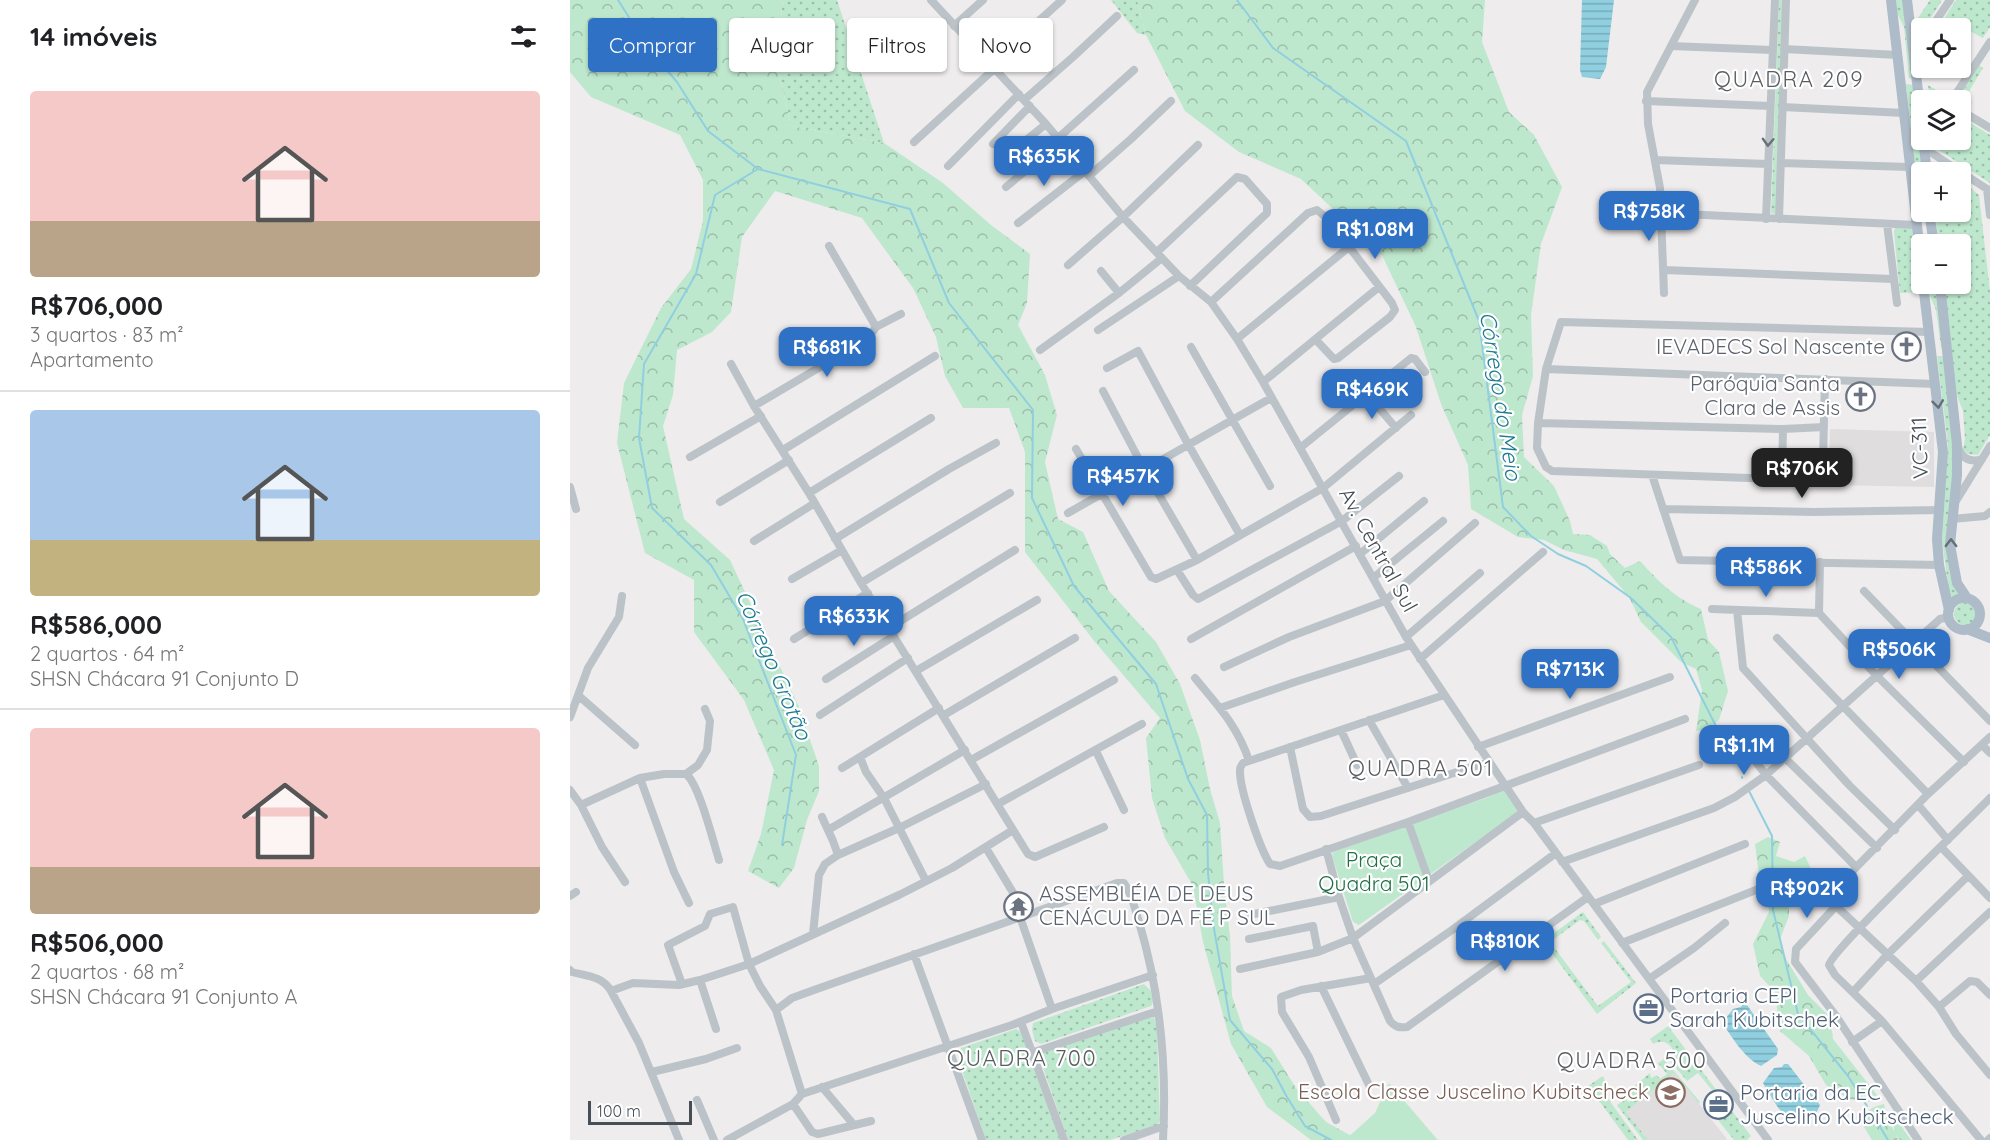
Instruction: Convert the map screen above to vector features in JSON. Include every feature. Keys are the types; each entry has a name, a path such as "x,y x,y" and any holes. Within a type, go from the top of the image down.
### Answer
{"main road":[{"path":"1891,0 1911,175"},
{"path":"1908,0 1912,18"},
{"path":"1899,59 1905,80 1912,83 1916,79"},
{"path":"1916,79 1918,90"},
{"path":"1916,222 1917,234"},
{"name":"VC-311","path":"1925,294 1943,452 1937,539 1939,565 1949,614"},
{"name":"VC-311","path":"1941,294 1957,445 1950,545 1957,583 1967,598"},
{"path":"1925,297 1933,307 1937,346 1943,350 1947,345"},
{"path":"1990,620 1980,612 1976,603 1967,598 1954,602 1949,614 1957,628 1967,629 1990,638"},
{"path":"1967,629 1978,621 1980,612"}],"street":[{"name":"Av. Central Sul","path":"931,0 959,31"},
{"path":"954,26 983,0"},
{"path":"1043,18 1062,0"},
{"path":"1664,293 1660,188 1646,101 1650,84 1695,0"},
{"path":"1766,219 1775,0"},
{"path":"1779,219 1786,0"},
{"path":"1938,18 1950,0"},
{"path":"948,166 1117,16"},
{"path":"1959,90 1990,42"},
{"path":"1671,46 1772,51"},
{"path":"1784,49 1899,59"},
{"path":"1006,187 1134,70"},
{"path":"914,142 987,72"},
{"name":"Av. Central Sul","path":"997,72 1046,124 1123,217 1179,276 1211,303 1237,339 1406,637 1478,747 1523,812 1534,823 1768,1140"},
{"path":"993,144 1024,100"},
{"path":"1018,224 1131,139 1171,101"},
{"path":"1646,101 1770,106"},
{"path":"1782,107 1904,112"},
{"path":"1971,117 1990,128"},
{"path":"1000,161 1046,124"},
{"path":"1068,265 1123,217 1198,145"},
{"path":"1935,150 1989,190 1990,215"},
{"path":"1655,160 1767,164"},
{"path":"1781,163 1909,167"},
{"path":"1040,350 1119,293 1237,177 1245,179 1267,204 1267,213 1190,286"},
{"path":"1211,303 1313,211 1320,212 1350,247 1394,306 1394,313 1338,358 1334,358 1316,340"},
{"path":"1661,213 1916,225"},
{"path":"1887,224 1897,303"},
{"path":"829,246 876,327"},
{"path":"1237,339 1350,247"},
{"path":"1664,270 1893,279"},
{"path":"1101,271 1119,293"},
{"path":"1098,330 1179,276"},
{"path":"1263,382 1380,288"},
{"path":"754,406 854,346 872,333 876,327 901,314"},
{"path":"1783,429 1782,471 1778,479 1552,471 1546,466 1537,448 1538,423 1546,369 1561,322 1929,332"},
{"path":"1191,347 1270,486"},
{"path":"1107,368 1138,351 1240,535"},
{"path":"783,450 935,356"},
{"path":"1300,448 1411,358 1415,359 1425,372"},
{"path":"731,364 861,583 1028,854 1035,857 1104,827"},
{"path":"1546,369 1935,384"},
{"path":"1823,459 1825,379"},
{"path":"1103,391 1144,469 1197,560"},
{"path":"1367,394 1396,429"},
{"path":"1068,513 1271,398"},
{"path":"1076,449 1151,577 1158,579 1197,560 1323,488 1412,415"},
{"path":"690,458 761,416"},
{"path":"809,493 932,418"},
{"path":"1538,423 1824,428"},
{"path":"835,539 996,443"},
{"path":"1957,445 1961,455 1967,459 1974,462 1982,459"},
{"path":"1954,506 1990,446"},
{"path":"720,502 789,460"},
{"path":"1652,475 1680,560 1939,565"},
{"path":"1177,570 1198,599 1342,521 1399,476"},
{"path":"570,487 576,509"},
{"path":"861,583 1010,493"},
{"path":"1360,554 1424,501"},
{"path":"754,541 815,503"},
{"path":"1953,519 1988,517 1990,507"},
{"path":"1663,509 1815,512 1940,510"},
{"path":"1373,578 1443,521"},
{"path":"1224,667 1289,637 1385,601 1475,523"},
{"path":"1191,639 1356,546"},
{"path":"792,579 842,550"},
{"path":"889,627 1015,550"},
{"path":"1420,659 1543,552"},
{"path":"1820,562 1819,613 1876,675 1964,762"},
{"path":"1406,637 1480,573"},
{"path":"1864,591 1990,721"},
{"path":"794,639 868,594"},
{"path":"570,717 596,653 619,617 622,596"},
{"path":"916,671 1037,600"},
{"path":"1712,609 1819,613"},
{"path":"1737,610 1743,668 1849,785 1895,830"},
{"path":"1562,862 1728,802 1766,775 1912,642 1949,614"},
{"path":"826,679 894,636"},
{"path":"944,715 1075,638"},
{"path":"1777,638 1928,794"},
{"path":"1220,708 1295,681 1411,645"},
{"path":"820,715 908,658"},
{"path":"1478,747 1670,677"},
{"path":"1195,678 1240,737 1249,760"},
{"path":"971,760 1114,680"},
{"path":"1444,695 1249,760 1240,767 1254,828 1264,855 1270,864 1280,866 1408,822 1685,719"},
{"path":"579,696 635,745"},
{"path":"842,768 939,708"},
{"path":"580,806 640,777 686,774 698,765 707,750 710,721 705,709"},
{"path":"1369,720 1408,788"},
{"path":"998,804 1142,724"},
{"path":"1341,730 1357,765"},
{"path":"1734,733 1766,775 1856,867"},
{"path":"1990,737 1928,794 1828,896 1916,981 1939,1007 1956,1034 1990,1075"},
{"path":"1982,745 1990,753"},
{"path":"1290,747 1304,809 1310,817 1321,816 1488,762"},
{"path":"828,830 965,750"},
{"path":"1096,751 1124,810"},
{"path":"860,757 870,780 884,798 926,881"},
{"path":"1785,758 1876,848"},
{"path":"1534,823 1699,765"},
{"path":"686,774 699,796 719,860"},
{"path":"640,777 674,872 689,903"},
{"path":"813,934 819,875 825,864 838,855 899,828 986,784"},
{"path":"570,790 625,882"},
{"path":"1987,1139 1882,1021 1830,969 1829,961 1859,927 1990,798"},
{"path":"1918,806 1948,840"},
{"path":"1240,969 1318,952 1353,938 1523,812"},
{"path":"822,817 838,855"},
{"path":"1408,822 1429,881"},
{"path":"612,991 633,983 671,986 682,984 749,964 926,881 986,848 1013,830"},
{"path":"1594,904 1745,844"},
{"path":"1941,847 1990,898"},
{"path":"986,848 1023,916 1052,1010"},
{"path":"1326,849 1353,938 1390,1021 1397,1027 1407,1027 1588,897"},
{"path":"1336,1120 1309,1057 1282,1012 1281,996 1321,986 1373,981 1452,930 1556,853"},
{"path":"1853,992 1888,954 1968,876"},
{"path":"776,1010 798,995 1116,883 1124,884 1129,889 1153,975 1163,1070 1163,1140"},
{"path":"1622,943 1761,888"},
{"path":"1250,915 1339,897"},
{"path":"682,984 668,945 705,926 710,914 733,906 749,964 776,1010 802,1094"},
{"path":"1836,906 1796,949 1794,957 1798,968 1836,1016 1918,1140"},
{"path":"1916,981 1990,912"},
{"path":"1649,979 1725,923"},
{"path":"1249,939 1313,926 1318,952"},
{"path":"914,954 982,1140"},
{"path":"570,970 598,978 612,991 652,1072 679,1140"},
{"path":"727,1140 794,1104 802,1094 948,1047 1153,975"},
{"path":"700,980 716,1029"},
{"path":"1939,1007 1970,981 1981,984 1990,995"},
{"path":"1321,986 1369,1085"},
{"path":"1034,1052 1158,1011"},
{"path":"1852,1042 1882,1021"},
{"path":"1021,1022 1034,1052 1064,1140"},
{"path":"652,1072 698,1061 737,1048"},
{"path":"822,1087 854,1125"},
{"path":"697,1100 714,1140"},
{"path":"794,1104 812,1132 818,1134 872,1121"},
{"path":"1124,1140 1164,1126"}],"shaded area":[{"path":"1830,429 1934,432 1934,487 1829,485"},
{"name":"Escola Classe Juscelino Kubitscheck","path":"1674,1073 1727,1139 1648,1140 1626,1112"}],"green space":[{"path":"570,0 783,0 781,18 729,18 729,72 779,72 791,126 884,143 943,183 991,225 1030,254 1027,303 1018,325 1045,375 1057,415 1045,462 1058,519 1083,532 1109,591 1156,642 1180,684 1200,740 1220,823 1230,936 1232,996 1244,1031 1271,1048 1296,1088 1326,1122 1357,1139 1386,1140 1311,1140 1267,1107 1231,1044 1203,942 1193,886 1165,838 1152,798 1146,738 1160,718 1095,642 1025,552 1025,452 1009,408 963,408 945,376 936,337 913,288 862,218 775,191 742,237 731,312 712,332 677,350 673,395 663,426 684,519 730,560 798,705 819,766 819,791 807,820 794,868 779,888 748,871 761,834 774,770 744,700 694,632 694,580 645,553 617,443 624,383 661,308 691,269 703,221 703,180 680,135 591,97 570,72"},
{"path":"783,0 837,0 847,30 847,72 861,72 884,143 791,126 779,72 835,72 835,18 781,18"},
{"path":"1111,0 1137,0 1146,35 1137,33"},
{"path":"1137,0 1485,0 1482,42 1509,112 1534,135 1562,187 1541,244 1531,315 1533,376 1522,415 1524,457 1554,486 1570,521 1573,534 1590,535 1607,546 1610,554 1625,568 1640,561 1668,589 1701,609 1708,640 1719,652 1728,691 1719,720 1707,729 1696,731 1702,690 1696,669 1681,662 1641,622 1629,597 1597,559 1564,550 1544,540 1518,537 1471,509 1468,465 1441,404 1416,327 1382,255 1301,179 1239,152 1185,111 1146,35"},
{"path":"1779,0 1783,0 1776,212 1774,214 1771,213"},
{"path":"1896,0 1904,0 1911,79 1909,78 1904,27 1897,13"},
{"path":"1930,0 1941,0 1931,18 1918,18"},
{"path":"1956,0 1990,0 1990,27 1983,38 1971,32 1971,18 1944,18"},
{"path":"1979,65 1983,68 1970,90 1964,90"},
{"path":"1906,84 1913,85 1914,90 1911,90 1911,131"},
{"path":"1971,123 1990,135 1990,183 1971,171 1971,162 1957,162 1939,150 1971,150"},
{"path":"1913,150 1920,150 1922,162 1914,162"},
{"path":"1971,188 1979,195 1990,292 1990,435 1978,455 1968,454 1963,449 1965,439 1963,411 1956,393 1944,294 1971,294 1971,234 1938,234 1936,222 1971,222"},
{"path":"1895,227 1913,228 1915,231 1915,234 1911,234 1911,292 1900,293"},
{"path":"1930,294 1937,294 1943,347 1941,348 1936,310"},
{"path":"1937,356 1944,356 1954,452 1950,504 1959,594 1950,600 1942,540 1948,446"},
{"path":"1965,603 1973,606 1976,614 1973,622 1965,625 1957,622 1954,614 1957,606"},
{"name":"Praça Quadra 501","path":"1504,789 1518,810 1515,814 1359,925 1353,922 1332,856 1333,852 1488,797"},
{"path":"1768,837 1780,842 1776,856 1794,862 1805,856 1813,873 1806,883 1789,887 1789,916 1780,939 1786,959 1808,995 1830,1017 1833,1039 1877,1095 1868,1102 1849,1099 1826,1085 1809,1056 1780,1031 1775,992 1760,976 1753,944 1769,912 1767,892 1759,876 1755,844"},
{"path":"1583,912 1601,937 1598,940 1584,921 1580,920 1550,942 1598,1006 1631,982 1601,943 1604,941 1636,983 1597,1014 1543,941"},
{"path":"1144,984 1151,991 1153,1002 1151,1006 1041,1044 1035,1041 1033,1023"},
{"path":"1154,1017 1157,1028 1160,1121 1157,1125 1110,1140 1068,1140 1040,1059 1041,1053"},
{"path":"1668,1026 1751,1136 1747,1140 1734,1140 1718,1120 1729,1111 1698,1073 1687,1081 1671,1062 1674,1053 1671,1047 1663,1042 1653,1044 1650,1039"},
{"path":"1016,1029 1025,1034 1060,1140 986,1140 959,1062 959,1051 961,1048"},
{"path":"1664,1059 1700,1102 1699,1104 1674,1073 1626,1112 1648,1140 1643,1140 1617,1105 1626,1099 1628,1102 1632,1100 1627,1092 1650,1073 1651,1078 1657,1075 1660,1079 1667,1074 1658,1063"},
{"path":"1603,1076 1608,1088 1601,1089 1638,1140 1628,1140 1588,1086"},
{"path":"1389,1083 1438,1140 1345,1140 1375,1113"},
{"path":"1884,1104 1886,1115 1894,1131 1894,1116 1911,1140 1900,1140 1896,1135 1898,1140 1872,1140 1861,1122 1870,1110"}],"water":[{"path":"1582,0 1614,0 1606,67 1600,79 1582,77 1580,70"},
{"path":"1743,1004 1747,1005 1778,1049 1777,1055 1761,1066 1744,1053 1722,1023 1733,1009"},
{"path":"1788,1064 1820,1105 1816,1114 1802,1125 1784,1115 1763,1083 1774,1068 1782,1067"}],"waterway":[{"path":"618,0 649,49 677,82 708,131 758,169 910,209 949,303 1033,410 1032,498 1074,586 1156,684 1188,779 1207,815 1208,873 1213,923 1230,1020 1272,1069 1305,1126 1331,1140"},
{"name":"Córrego do Meio","path":"1237,0 1273,48 1406,141 1479,321 1503,507 1531,536 1558,554 1586,566 1631,598 1671,637 1731,756"},
{"name":"Córrego Grotão","path":"758,169 715,195 696,274 644,364 639,438 652,508 711,565 743,619 796,755 782,845"},
{"name":"Córrego do Meio","path":"1748,789 1772,836 1773,910 1798,1014 1848,1076 1867,1106"},
{"name":"Córrego do Meio","path":"1871,1112 1888,1140"}],"place":[{"name":"IEVADECS Sol Nascente","path":"1906,347"},
{"name":"Paróquia Santa Clara de Assis","path":"1861,396"},
{"name":"ASSEMBLÉIA DE DEUS CENÁCULO DA FÉ P SUL","path":"1018,906"},
{"name":"Portaria CEPI Sarah Kubitschek","path":"1649,1008"},
{"name":"Escola Classe Juscelino Kubitscheck","path":"1670,1092"},
{"name":"Portaria da EC Juscelino Kubitscheck","path":"1719,1105"}],"district":[{"name":"QUADRA 209","path":"1789,79"},
{"name":"QUADRA 501","path":"1421,768"},
{"name":"QUADRA 700","path":"1022,1058"},
{"name":"QUADRA 500","path":"1632,1060"}]}
